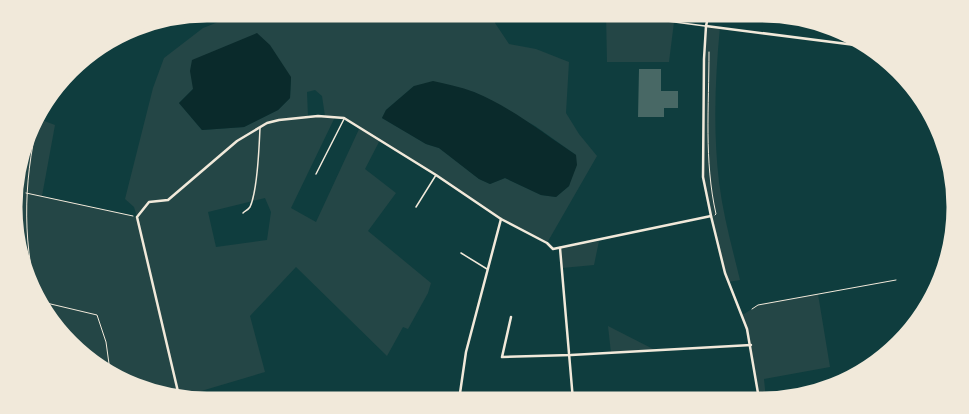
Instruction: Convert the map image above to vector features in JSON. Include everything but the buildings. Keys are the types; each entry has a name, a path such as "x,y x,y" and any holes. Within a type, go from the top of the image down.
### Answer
{"street":[{"path":"707,20 702,162 711,216 725,273 747,329 751,345 758,394"},
{"path":"706,26 856,45"},
{"path":"178,391 137,217 149,202 168,200 237,141 260,126 279,120 318,116 344,118 436,175 501,219 547,243 553,249 711,216"},
{"path":"459,394 466,352 501,219"},
{"path":"560,248 573,394"},
{"path":"511,317 502,357 570,355 751,345"}],"lane":[{"path":"660,20 706,26"},
{"path":"316,174 344,118"},
{"path":"242,213 249,209 252,199 259,161 260,126"},
{"path":"416,207 436,175"},
{"path":"461,253 488,269"}],"path":[{"path":"709,46 708,159 710,183 716,214 711,216"},
{"path":"29,265 27,245 26,193 32,141"},
{"path":"26,193 137,217"},
{"path":"752,309 758,305 896,280"},
{"path":"47,303 96,315 106,342 109,366"}],"shaded area":[{"path":"223,20 496,20 495,23 509,44 536,49 569,62 566,113 579,134 597,156 547,243 501,219 380,140 365,169 396,193 368,231 431,283 428,293 408,329 403,327 387,356 296,267 250,316 265,372 192,394 159,388 135,380 113,369 84,348 66,330 45,300 34,279 26,255 22,218 26,159 34,135 41,120 55,125 42,196 137,217 134,207 125,199 153,88 164,58 203,28","holes":["291,78 290,98 278,110 244,127 202,130 179,103 193,89","414,86 474,92 535,126 576,155 569,186 556,197 541,195 505,178 490,184 479,179 439,148 426,144 382,118 386,110","315,90 322,96 325,116 308,117 307,92","335,117 349,120 360,127 316,222 291,208","265,198 271,212 267,240 216,247 208,212"]},
{"path":"606,20 659,20 674,22 669,62 607,62"},
{"path":"706,26 720,27 715,104 717,163 723,207 740,280 728,282 711,216 703,177"},
{"path":"257,33 270,45 291,77 290,98 278,110 244,127 202,130 179,103 193,89 190,71 192,60"},
{"path":"433,81 474,92 488,98 526,121 576,155 577,165 569,186 556,197 541,195 505,178 490,184 479,179 439,148 426,144 382,118 386,110 414,86"},
{"path":"24,172 22,203 23,236 20,219 20,195"},
{"path":"599,241 594,265 562,268 560,248"},
{"path":"818,294 830,367 764,379 766,394 758,394 751,345 741,316 758,305"},
{"path":"608,326 655,350 611,353"}]}
